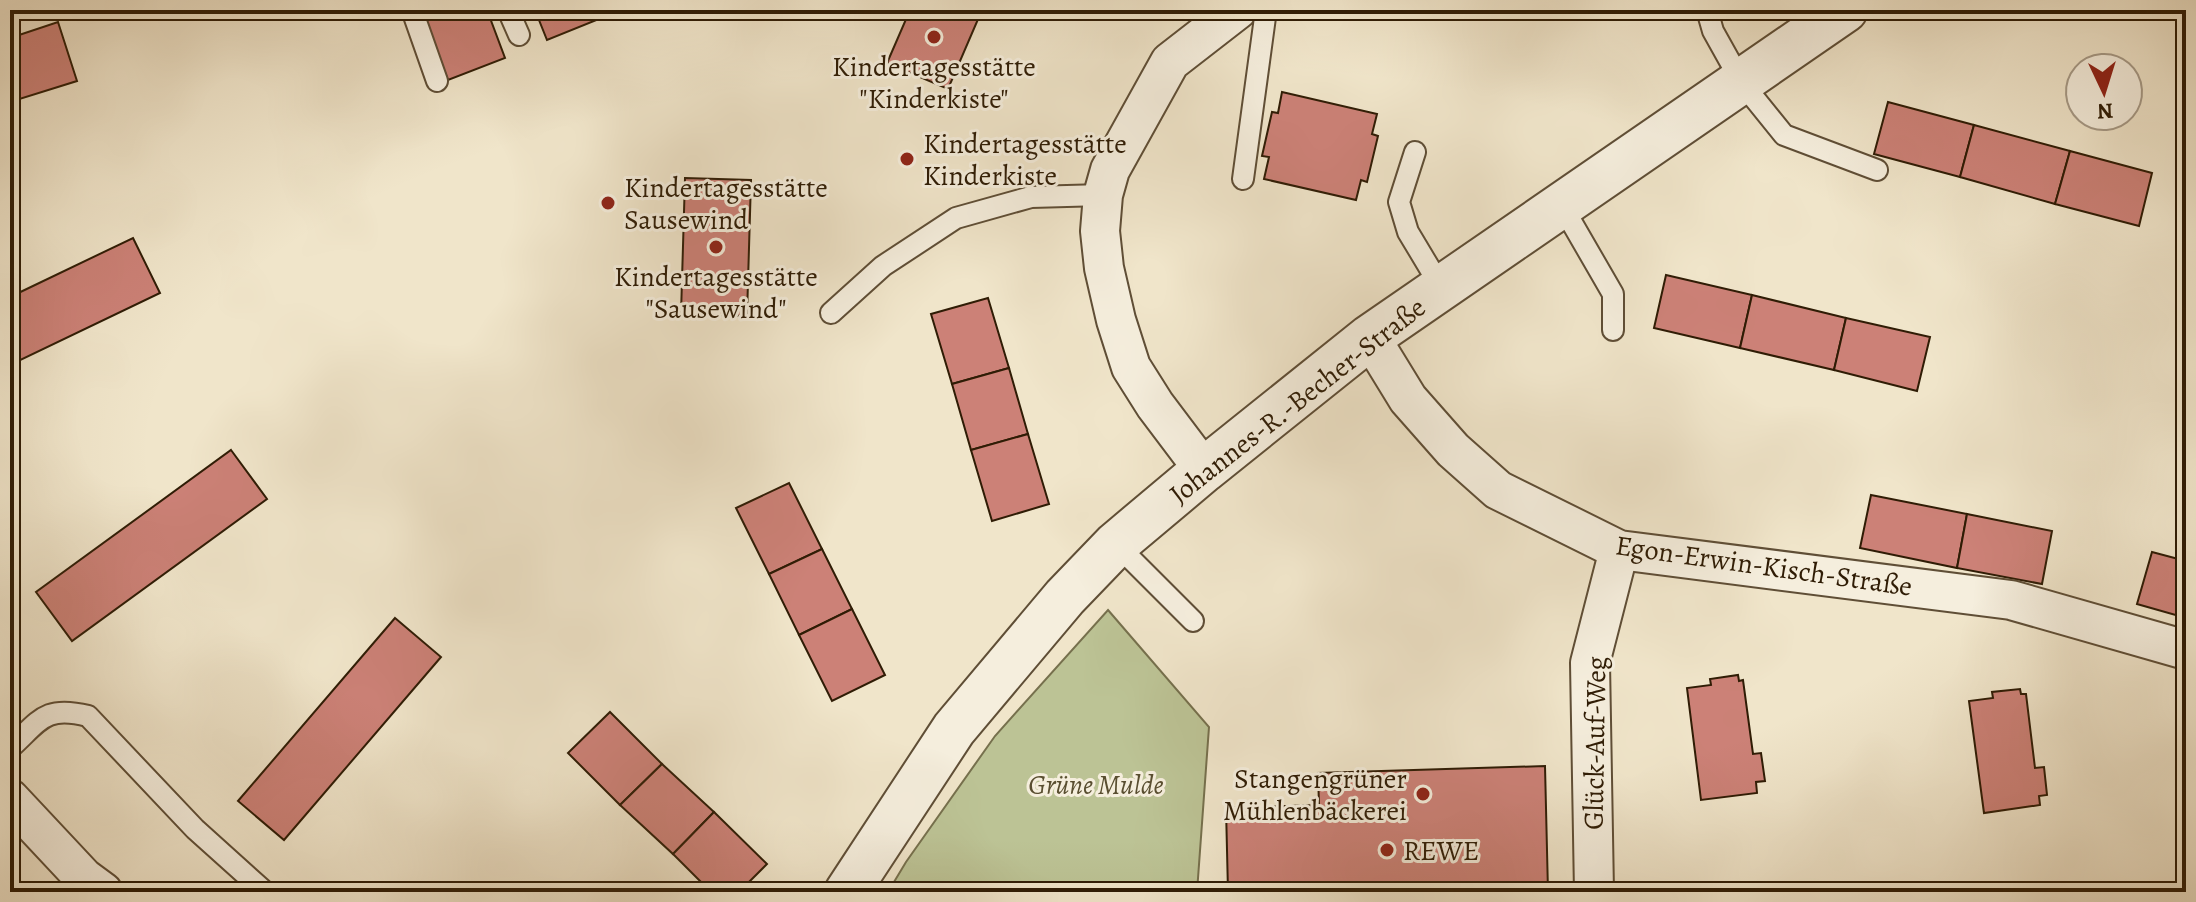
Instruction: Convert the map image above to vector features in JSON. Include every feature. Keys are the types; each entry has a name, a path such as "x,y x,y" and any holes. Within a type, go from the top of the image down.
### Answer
{"street":[{"path":"1204,470 1131,367 1104,268 1100,231 1103,195 1110,170 1170,62 1237,10"},
{"name":"Johannes-R.-Becher-Straße","path":"847,892 954,729 1065,597 1116,544 1370,337 1845,10"},
{"name":"Egon-Erwin-Kisch-Straße","path":"1370,337 1408,399 1453,450 1498,490 1619,550 2011,600 2186,650"},
{"name":"Glück-Auf-Weg","path":"1594,892 1590,663 1619,550"},
{"path":"10,799 84,878 103,892"}],"lane":[{"path":"412,10 437,81"},
{"path":"508,10 519,35"},
{"path":"1243,179 1266,10"},
{"path":"1707,10 1713,31 1742,83 1784,135 1877,170"},
{"path":"1415,152 1399,202 1408,232 1441,287"},
{"path":"831,313 883,266 956,218 1031,197 1103,195"},
{"path":"1561,204 1613,294 1613,330"},
{"path":"1116,544 1193,621"},
{"path":"10,748 50,713 68,712 88,716 195,829 265,892"}],"green space":[{"name":"Grüne Mulde","path":"1108,610 1209,727 1197,892 888,892 995,736"}],"building":[{"path":"421,10 487,10 505,58 448,80"},
{"path":"535,10 595,10 599,19 547,40"},
{"name":"Kindertagesstätte \"Kinderkiste\"","path":"910,10 982,10 948,89 887,63"},
{"path":"58,22 77,81 10,102 10,38"},
{"path":"1282,92 1377,114 1372,134 1378,136 1367,182 1361,180 1356,200 1264,179 1269,157 1262,156 1272,112 1278,113"},
{"path":"1888,102 1974,125 1960,177 1874,154"},
{"path":"1974,125 2070,151 2055,204 1960,177"},
{"path":"2070,151 2152,173 2139,226 2055,204"},
{"name":"Kindertagesstätte \"Sausewind\"","path":"685,178 751,180 747,316 681,314"},
{"path":"133,238 160,293 10,365 10,297"},
{"path":"1666,275 1752,295 1740,348 1654,328"},
{"path":"1752,295 1846,318 1834,370 1740,348"},
{"path":"988,298 1009,368 952,384 931,314"},
{"path":"1846,318 1930,337 1917,391 1834,370"},
{"path":"1009,368 1028,434 971,450 952,384"},
{"path":"1028,434 1049,504 992,521 971,450"},
{"path":"231,450 267,499 72,641 36,592"},
{"path":"789,483 822,549 769,574 736,508"},
{"path":"1871,495 1967,514 1957,568 1860,548"},
{"path":"1967,514 2052,531 2042,584 1957,568"},
{"path":"822,549 852,609 799,635 769,574"},
{"path":"2152,552 2186,561 2186,618 2137,604"},
{"path":"852,609 885,675 832,701 799,635"},
{"path":"395,618 441,657 284,840 238,801"},
{"path":"1738,675 1739,681 1743,680 1753,754 1761,753 1765,781 1756,782 1757,793 1701,800 1687,688 1711,685 1710,679"},
{"path":"2020,689 2021,694 2026,694 2035,768 2044,767 2047,795 2039,796 2040,805 1984,813 1969,701 1993,698 1992,692"},
{"path":"610,712 662,764 620,805 568,753"},
{"path":"662,764 714,812 673,854 620,805"},
{"name":"REWE","path":"1545,766 1548,892 1228,892 1226,808 1319,805 1318,773"},
{"path":"714,812 767,864 739,892 711,892 673,854"}],"place":[{"name":"Kindertagesstätte \"Kinderkiste\"","path":"934,37"},
{"name":"Kindertagesstätte Kinderkiste","path":"907,159"},
{"name":"Kindertagesstätte Sausewind","path":"608,203"},
{"name":"Kindertagesstätte \"Sausewind\"","path":"716,247"},
{"name":"Stangengrüner Mühlenbäckerei","path":"1423,794"},
{"name":"REWE","path":"1387,850"}]}
